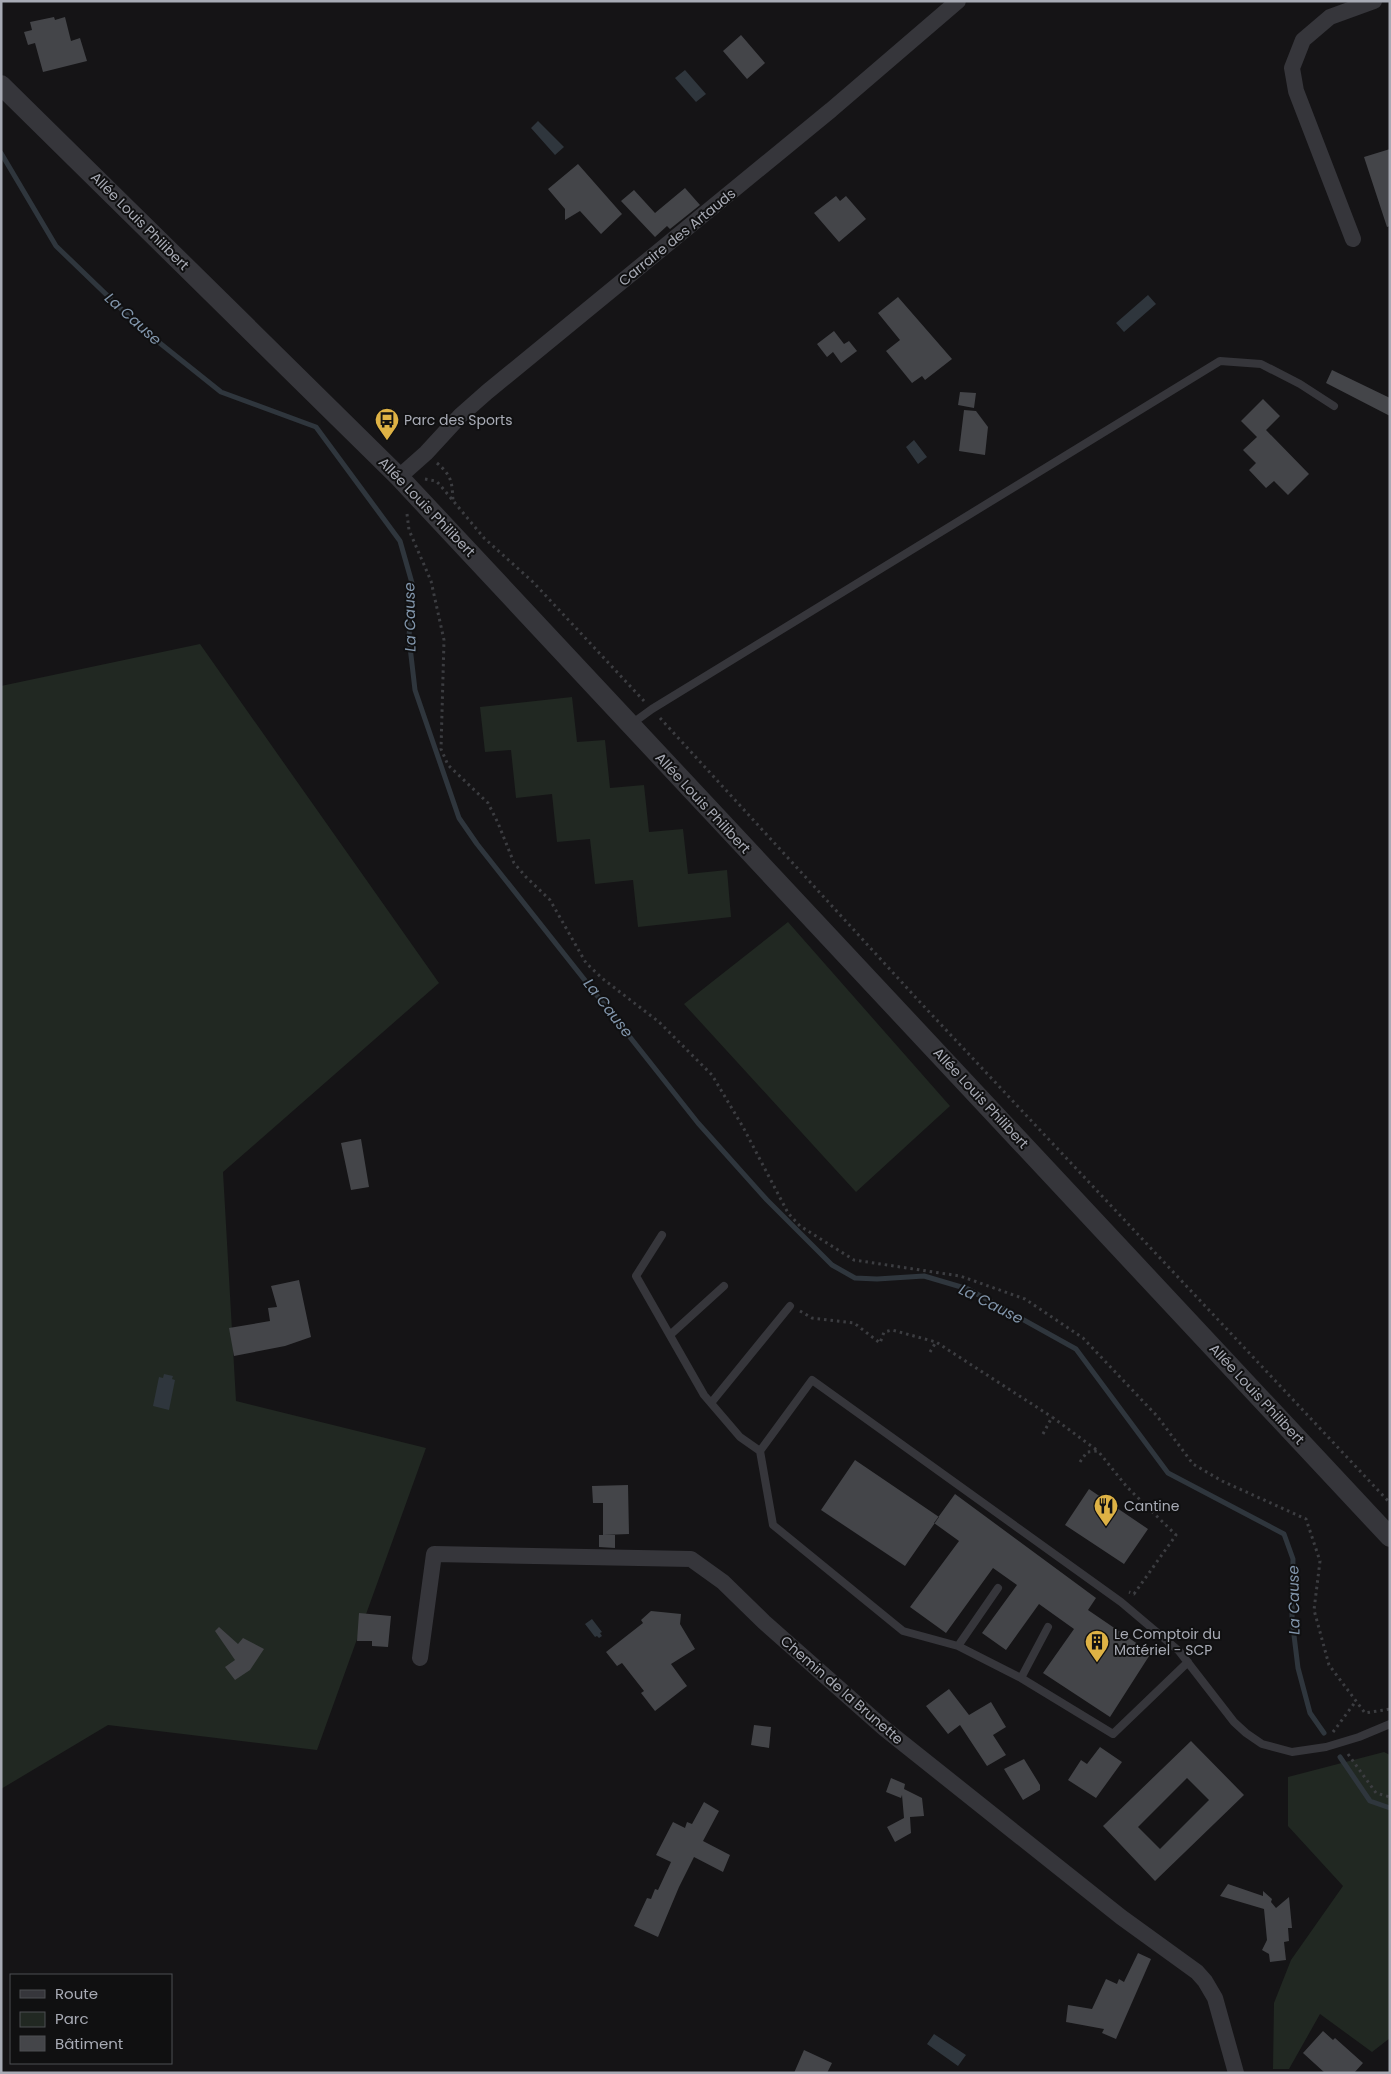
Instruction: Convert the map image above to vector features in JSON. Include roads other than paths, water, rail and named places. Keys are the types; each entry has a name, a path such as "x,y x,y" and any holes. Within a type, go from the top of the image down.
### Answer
{"street":[{"name":"Carraire des Artauds","path":"403,473 426,453 461,415 516,368 824,116 958,1"},
{"path":"1353,239 1296,91 1292,68 1303,40 1330,17 1374,1"},
{"name":"Allée Louis Philibert","path":"1,85 403,473 630,725 1390,1537"},
{"name":"Chemin de la Brunette","path":"420,1658 434,1554 691,1559 724,1582 764,1622 885,1729 1121,1917 1197,1972 1215,1998 1236,2073"}],"lane":[{"path":"630,725 652,709 1220,362 1261,364 1300,384 1334,406"},
{"path":"662,1235 636,1276 704,1395 740,1437 760,1450"},
{"path":"670,1335 724,1286"},
{"path":"711,1403 790,1306"},
{"path":"1188,1662 1113,1734 1021,1678 958,1646 903,1631 773,1525 760,1450 812,1380 1121,1602 1168,1642 1188,1662 1234,1722 1262,1744 1292,1752 1326,1748 1390,1724"},
{"path":"958,1646 998,1588"},
{"path":"1021,1678 1048,1627"}],"waterway":[{"name":"La Cause","path":"1,153 56,246 141,328 221,392 316,427 400,541 412,583 409,638 415,690 459,818 477,844 698,1123 767,1200 832,1265 855,1278 877,1279 924,1276 968,1289 1076,1349 1168,1473 1284,1534 1293,1559 1292,1619 1298,1668 1310,1713 1324,1733"},
{"name":"La Cause","path":"1340,1757 1370,1801 1390,1808"}],"place":[{"name":"Parc des Sports","path":"387,441"},
{"name":"Cantine","path":"1106,1527"},
{"name":"Le Comptoir du Matériel - SCP","path":"1097,1663"}]}
